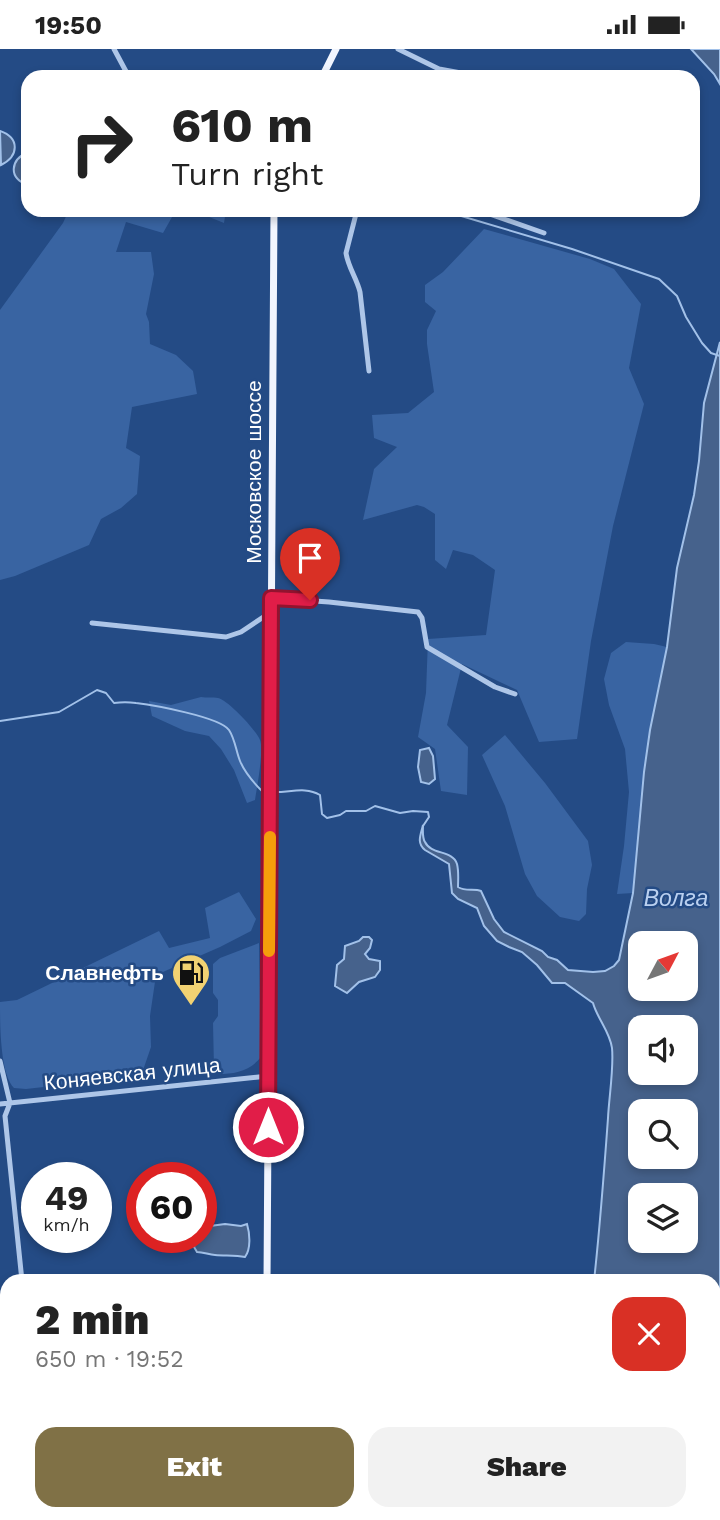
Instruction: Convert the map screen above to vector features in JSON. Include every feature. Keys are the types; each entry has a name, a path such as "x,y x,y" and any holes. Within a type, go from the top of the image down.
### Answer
{"main road":[{"path":"326,70 336,49"},
{"name":"Московское шоссе","path":"267,1274 274,217"}],"street":[{"path":"114,49 125,70"},
{"path":"398,49 444,70"},
{"path":"355,217 346,253 360,292 369,371"},
{"path":"498,217 544,233"},
{"path":"271,598 418,612 422,618 427,647 495,687 516,694"},
{"path":"92,623 226,637 241,632 271,612"},
{"path":"0,1061 9,1103 5,1116 21,1274"},
{"name":"Коняевская улица","path":"0,1104 268,1076"}],"shaded area":[{"path":"66,217 172,217 163,233 126,222 116,252 151,252 154,274 146,314 150,344 176,355 193,371 197,394 132,407 126,448 140,456 137,494 121,508 101,519 89,545 0,580 0,310"},
{"path":"209,217 225,217 224,223"},
{"path":"484,229 590,259 614,269 641,304 629,368 644,404 613,526 591,641 577,739 539,742 517,690 462,664 447,725 468,747 467,795 441,791 435,749 418,737 426,693 428,639 486,635 495,570 473,555 453,550 446,569 435,560 435,514 424,507 417,505 363,520 374,469 397,447 374,438 372,415 408,413 434,392 427,330 436,311 425,302 425,285 443,272"},
{"path":"626,642 667,647 644,772 633,893 617,894 629,792 625,749 609,705 604,679 611,653"},
{"path":"201,697 223,700 248,723 260,740 261,760 255,800 247,803 234,770 209,736 185,731 152,716 149,701 171,705"},
{"path":"505,735 588,841 592,865 586,914 579,921 560,917 537,896 525,874 505,806 482,755"},
{"path":"239,892 256,919 251,931 156,975 150,1016 151,1047 141,1076 26,1089 14,1088 3,1060 0,1002 17,1000 159,931 169,948 210,938 205,908"},
{"path":"259,943 261,1057 242,1071 218,1074 214,1068 213,1023 218,1016 218,1000 213,993 213,964 220,958"}],"water":[{"path":"691,49 720,49 720,84 714,74"},
{"path":"0,131 11,138 15,147 11,157 1,165"},
{"path":"21,156 21,181 14,174"},
{"name":"Волга","path":"720,342 720,1274 595,1274 612,1073 609,1036 593,1003 565,983 552,983 522,952 497,941 484,926 477,908 452,893 449,864 425,850 420,838 423,825 423,838 428,846 455,860 458,887 481,891 494,919 504,932 542,951 568,970 605,971 619,960 633,893 650,730 667,647 677,568 694,495 704,403"},
{"path":"429,748 433,756 435,779 429,784 421,782 418,767 420,750"},
{"path":"363,937 372,940 365,954 369,959 380,961 380,970 375,977 359,982 347,993 335,986 337,965 344,959 345,946"},
{"path":"247,1224 249,1241 245,1257 202,1253 217,1253 217,1225"}],"waterway":[{"path":"465,217 572,249 659,279 677,296 702,343 711,353 720,356"},
{"path":"0,721 59,712 97,690 106,693 114,703 136,703 186,712 223,725 229,730 244,769 252,781 262,791 266,791"},
{"path":"272,792 314,792 320,795 322,814 327,818 346,811 366,811 375,806 400,813 428,812 429,817 423,826"}],"slow traffic":[{"path":"269,951 270,837"}],"place":[{"name":"Славнефть","path":"191,1007"}],"route":[{"path":"268,1127 271,598 310,600"}]}
